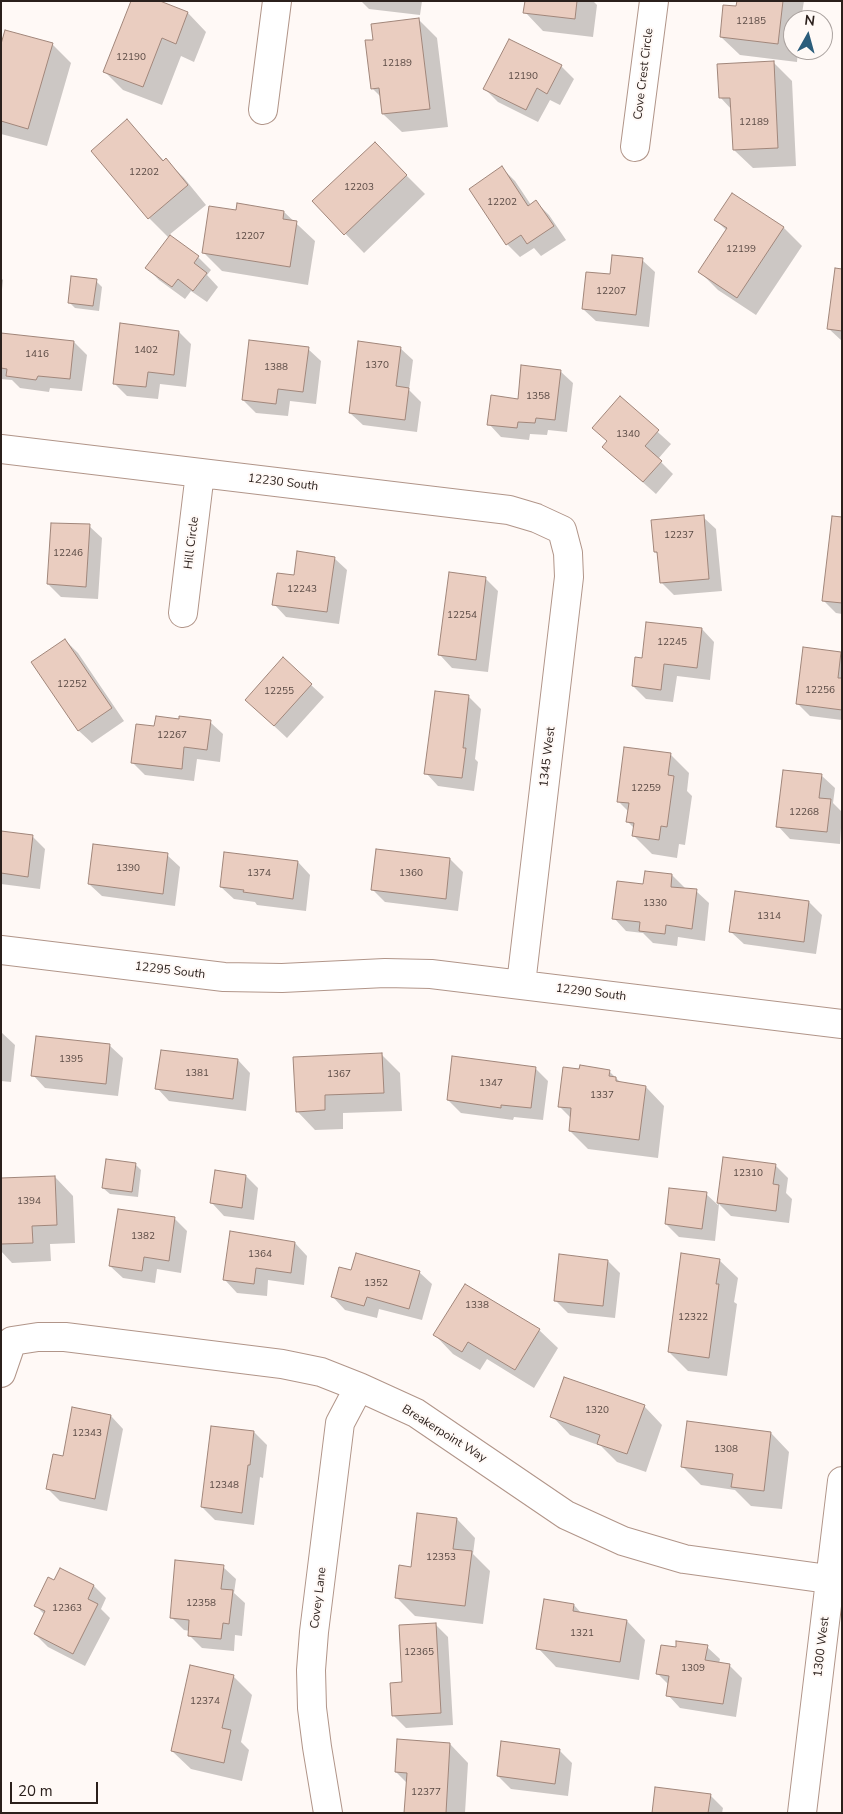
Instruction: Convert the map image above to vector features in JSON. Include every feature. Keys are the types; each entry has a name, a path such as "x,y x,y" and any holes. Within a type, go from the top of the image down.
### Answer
{"street":[{"path":"263,110 278,1"},
{"name":"Cove Crest Circle","path":"635,147 654,1"},
{"name":"12230 South","path":"1,449 509,510 536,518 562,530"},
{"name":"Hill Circle","path":"183,613 200,473"},
{"name":"1345 West","path":"521,984 569,577 568,553 562,530"},
{"name":"12295 South","path":"1,950 224,977 282,978 340,974"},
{"name":"12290 South","path":"340,974 385,972 431,974 842,1024"},
{"name":"Breakerpoint Way","path":"1,1373 12,1341 38,1337 65,1337 282,1364 321,1372 416,1413 566,1514 623,1541 684,1559 836,1580"},
{"name":"Covey Lane","path":"328,1813 312,1708 311,1670 340,1423 359,1387"},
{"name":"1300 West","path":"802,1813 836,1580 842,1480"}],"building":[{"path":"131,1 160,1 188,12 176,44 162,38 143,87 103,72"},
{"path":"525,1 577,1 575,19 523,13"},
{"path":"737,1 783,1 778,44 720,37 723,5 736,6"},
{"path":"419,18 430,109 382,114 379,88 371,89 365,40 373,40 371,24"},
{"path":"5,30 53,43 28,129 1,121 1,44"},
{"path":"509,39 562,65 547,94 537,88 526,110 483,89"},
{"path":"774,61 778,148 733,150 730,98 719,98 717,64"},
{"path":"127,119 163,161 166,158 188,185 148,219 91,151"},
{"path":"375,142 407,175 344,235 312,201"},
{"path":"502,166 528,206 536,200 554,226 527,244 521,235 506,245 469,189"},
{"path":"732,193 784,227 737,298 698,272 727,228 714,220"},
{"path":"237,203 284,211 283,219 297,221 290,267 202,253 209,206 236,210"},
{"path":"170,235 199,256 194,263 207,273 193,291 178,279 172,287 145,268"},
{"path":"612,255 643,258 636,315 582,309 586,272 610,274"},
{"path":"835,268 842,269 842,331 827,329"},
{"path":"71,276 97,279 93,306 68,303"},
{"path":"120,323 179,331 174,375 148,372 146,387 113,384"},
{"path":"1,333 74,341 70,379 38,376 36,380 6,376 7,369 1,368"},
{"path":"249,340 309,347 303,392 278,389 276,404 242,400"},
{"path":"358,341 401,347 396,386 409,388 405,420 349,413"},
{"path":"521,365 561,370 555,420 536,418 535,423 518,422 517,428 487,425 491,395 518,399"},
{"path":"620,396 659,430 645,446 662,461 643,482 602,447 607,441 592,428"},
{"path":"704,515 709,579 660,583 657,552 654,552 651,520"},
{"path":"832,516 842,517 842,603 822,601"},
{"path":"51,523 90,524 86,587 47,584"},
{"path":"297,551 335,557 327,612 272,605 277,573 294,575"},
{"path":"449,572 486,577 476,660 438,655"},
{"path":"646,622 702,628 697,668 664,664 661,690 632,686 635,657 642,658"},
{"path":"65,639 112,708 78,731 31,662"},
{"path":"803,647 841,652 838,678 842,678 842,710 796,704"},
{"path":"283,657 312,684 274,726 245,700"},
{"path":"435,691 469,695 463,748 466,748 462,778 424,774"},
{"path":"156,716 179,719 179,716 211,720 207,750 184,747 182,769 131,763 136,724 154,726"},
{"path":"624,747 671,753 668,775 674,776 667,827 661,826 659,840 632,836 634,823 626,822 629,803 617,802"},
{"path":"783,770 822,774 819,798 831,799 827,832 776,827"},
{"path":"1,831 33,835 28,877 1,873"},
{"path":"93,844 168,853 163,894 88,884"},
{"path":"376,849 450,858 446,899 371,890"},
{"path":"224,852 298,861 293,899 220,887"},
{"path":"645,871 672,874 671,887 697,889 692,929 666,925 665,934 639,931 640,922 612,919 617,881 643,884"},
{"path":"735,891 809,901 804,942 729,932"},
{"path":"36,1036 110,1044 106,1084 31,1076"},
{"path":"161,1050 238,1059 233,1099 155,1089"},
{"path":"382,1053 384,1093 325,1095 325,1110 296,1112 293,1057"},
{"path":"452,1056 536,1067 531,1108 501,1105 501,1108 447,1100"},
{"path":"580,1065 610,1070 609,1076 616,1077 616,1081 646,1086 639,1140 569,1131 571,1108 558,1107 563,1067 579,1069"},
{"path":"723,1157 776,1164 773,1184 779,1185 776,1211 717,1203"},
{"path":"106,1159 136,1163 132,1192 102,1188"},
{"path":"215,1170 246,1175 242,1208 210,1203"},
{"path":"55,1176 57,1225 32,1226 33,1243 1,1244 1,1178"},
{"path":"669,1188 707,1192 702,1229 665,1224"},
{"path":"118,1209 175,1217 169,1261 144,1257 142,1271 109,1266"},
{"path":"230,1231 295,1242 291,1273 256,1268 254,1284 223,1280"},
{"path":"356,1253 420,1271 409,1309 367,1297 364,1306 331,1297 339,1267 351,1270"},
{"path":"681,1253 720,1259 716,1284 719,1284 709,1358 668,1352"},
{"path":"559,1254 608,1260 603,1306 554,1301"},
{"path":"465,1284 540,1329 515,1370 468,1342 462,1352 433,1335"},
{"path":"564,1377 645,1405 627,1454 597,1444 600,1435 550,1417"},
{"path":"72,1407 111,1415 95,1499 46,1489 53,1454 63,1456"},
{"path":"687,1421 771,1432 764,1491 731,1487 733,1474 681,1467"},
{"path":"211,1426 254,1431 242,1513 201,1507"},
{"path":"417,1513 457,1518 453,1549 472,1551 465,1606 395,1598 399,1565 411,1567"},
{"path":"175,1560 224,1565 221,1589 233,1590 229,1624 223,1623 221,1639 188,1636 189,1620 170,1618"},
{"path":"60,1568 94,1585 88,1599 98,1604 73,1654 34,1634 45,1611 34,1606 48,1577 54,1580"},
{"path":"544,1599 574,1604 573,1611 627,1620 620,1662 536,1649"},
{"path":"436,1623 441,1713 392,1716 390,1683 402,1682 399,1625"},
{"path":"676,1641 708,1645 705,1660 730,1664 723,1704 666,1696 669,1676 656,1674 661,1645 676,1647"},
{"path":"190,1665 234,1675 222,1728 231,1730 224,1763 171,1751"},
{"path":"397,1739 450,1743 446,1813 404,1813 407,1773 395,1772"},
{"path":"501,1741 560,1749 555,1784 497,1776"},
{"path":"655,1787 711,1794 708,1813 652,1813"}]}
